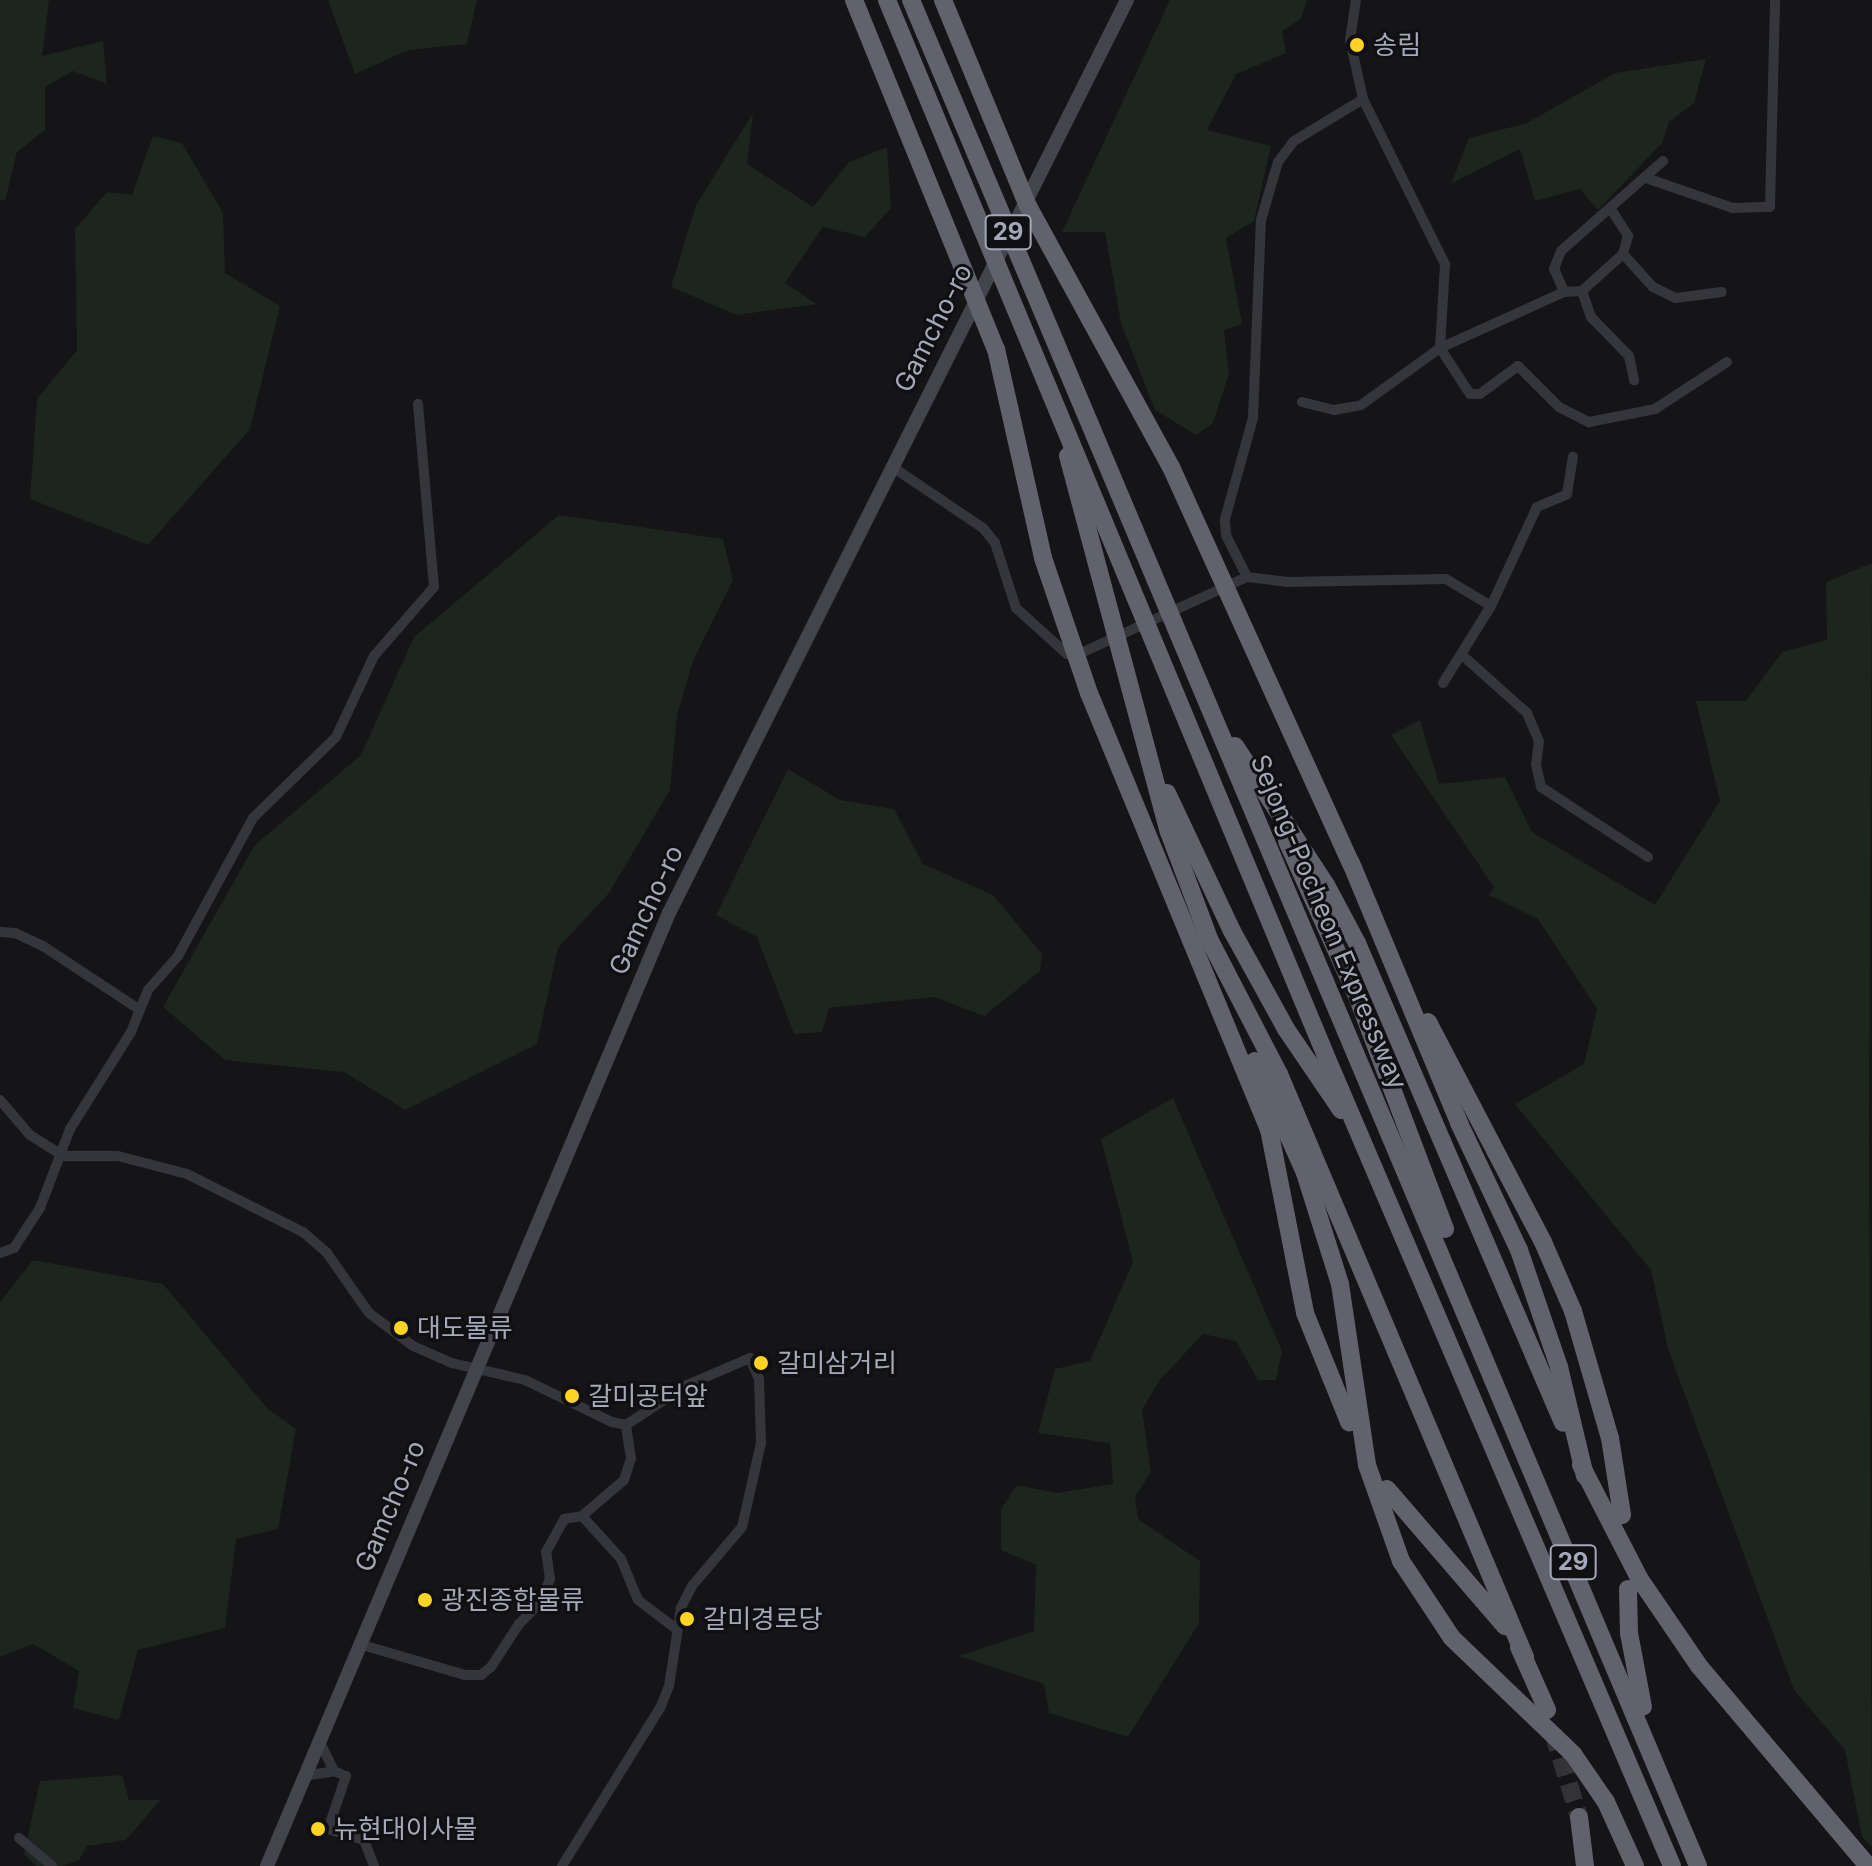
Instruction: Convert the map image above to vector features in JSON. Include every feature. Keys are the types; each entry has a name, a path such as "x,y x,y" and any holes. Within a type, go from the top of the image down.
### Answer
{"highway":[{"path":"854,0 996,349 1043,558 1115,762 1269,1129 1305,1313 1349,1422"},
{"name":"Sejong-Pocheon Expressway","path":"887,0 1363,1143 1672,1866"},
{"name":"Sejong-Pocheon Expressway","path":"911,0 1501,1390 1698,1866"},
{"path":"943,0 1028,206 1096,339 1171,467 1272,684 1459,1123 1519,1250 1559,1367 1585,1476"},
{"path":"1057,407 1089,544 1169,832 1210,941 1279,1074 1547,1710"},
{"path":"1272,684 1318,773 1432,1030 1558,1276 1599,1396 1622,1515"},
{"path":"1208,704 1326,885 1364,958 1585,1476 1639,1578 1699,1666 1868,1866"},
{"path":"1147,751 1232,931 1286,1029 1363,1143"},
{"path":"1262,787 1357,996 1501,1390"},
{"path":"1143,830 1305,1173 1340,1284 1367,1465 1401,1561 1452,1638 1573,1754 1606,1802 1635,1866"},
{"path":"1387,1489 1491,1606 1525,1657"},
{"path":"1628,1589 1635,1675 1658,1768"},
{"path":"1579,1817 1585,1866"}],"main road":[{"name":"Gamcho-ro","path":"267,1866 474,1368 669,913 1127,0"}],"street":[{"path":"1356,0 1350,40 1363,99 1445,264 1440,348 1472,395 1518,366 1559,407 1589,422 1656,409 1727,362"},
{"path":"1646,178 1733,208 1770,207 1775,0"},
{"path":"1247,577 1226,535 1225,519 1253,418 1259,248 1268,186 1294,141 1363,99"},
{"path":"1564,292 1554,269 1557,257 1612,211 1663,161"},
{"path":"1302,402 1334,410 1361,405 1440,348 1564,292 1582,291 1623,254 1628,236 1612,211"},
{"path":"1623,254 1663,293 1676,298 1722,292"},
{"path":"1582,291 1591,317 1629,356 1634,380"},
{"path":"0,1253 14,1248 32,1221 63,1156 70,1129 140,1010 148,990 178,956 253,818 336,737 374,656 434,587 418,404"},
{"path":"1443,683 1491,606 1537,507 1567,494 1573,456"},
{"path":"891,466 983,528 995,543 1016,608 1067,654 1081,653 1247,577 1286,582 1446,579 1491,606"},
{"path":"1461,654 1527,713 1539,741 1536,765 1541,787 1648,857"},
{"path":"0,932 15,933 43,946 140,1010"},
{"path":"0,1100 30,1135 63,1156 118,1156 218,1188 313,1240 369,1313 393,1332 452,1363 525,1380 626,1425"},
{"path":"562,1866 660,1708 669,1686 675,1628 692,1586 742,1527 761,1443 757,1371 750,1358 707,1375 626,1425"},
{"path":"359,1644 465,1675 481,1675 541,1602 550,1579 546,1552 564,1519 582,1516 624,1480 631,1458 626,1425"},
{"path":"582,1516 621,1559 638,1600 675,1628"},
{"path":"319,1740 334,1771"},
{"path":"304,1776 334,1771 346,1776 328,1829 364,1840 374,1866"},
{"path":"19,1838 52,1866"}],"shaded area":[{"path":"0,0 49,0 42,56 103,41 107,84 73,71 45,87 45,130 17,152 5,201 0,200"},
{"path":"328,0 477,0 467,44 408,50 355,74"},
{"path":"1170,0 1307,0 1301,19 1282,31 1286,53 1236,74 1207,130 1271,146 1254,221 1226,238 1242,324 1224,330 1229,374 1213,423 1196,435 1155,410 1121,323 1105,232 1062,232"},
{"path":"1706,59 1694,103 1669,122 1662,143 1598,210 1580,189 1535,201 1520,149 1451,184 1469,138 1527,123 1615,73"},
{"path":"753,113 747,164 813,207 849,162 887,147 891,208 865,237 823,227 785,283 817,304 737,315 671,287 696,205"},
{"path":"153,136 182,143 223,213 225,273 280,306 250,429 148,545 30,499 37,399 77,350 75,229 107,192 132,195"},
{"path":"559,515 723,539 733,580 693,661 677,715 670,790 609,893 558,948 537,1044 405,1110 344,1072 225,1060 163,1007 254,846 361,755 414,637"},
{"path":"1872,563 1869,1124 1872,1847 1862,1837 1845,1750 1794,1690 1668,1349 1651,1270 1515,1104 1584,1064 1597,1009 1538,919 1489,895 1494,887 1391,735 1420,720 1439,784 1505,777 1532,832 1655,905 1720,801 1696,701 1746,701 1782,652 1827,640 1826,582"},
{"path":"788,769 840,800 894,809 923,864 993,895 1042,954 1040,971 984,1016 934,997 829,1008 822,1032 794,1034 757,937 716,915"},
{"path":"1173,1098 1282,1351 1276,1380 1258,1380 1236,1341 1203,1334 1159,1381 1142,1410 1151,1472 1135,1497 1138,1519 1200,1561 1199,1623 1128,1737 1049,1713 1044,1684 959,1656 1034,1631 1036,1565 1001,1550 1001,1509 1017,1485 1057,1493 1113,1484 1110,1443 1038,1433 1055,1369 1090,1361 1133,1262 1101,1139"},
{"path":"33,1260 163,1284 268,1409 296,1429 278,1529 236,1539 225,1628 138,1650 119,1720 73,1708 79,1671 33,1644 0,1657 0,1302"},
{"path":"122,1775 129,1800 160,1800 126,1840 87,1846 79,1860 63,1866 36,1866 24,1854 40,1781"}],"tunnel":[{"path":"1553,1732 1579,1817"}],"place":[{"name":"송림","path":"1357,45"},
{"name":"대도물류","path":"401,1328"},
{"name":"갈미삼거리","path":"761,1363"},
{"name":"갈미공터앞","path":"572,1396"},
{"name":"광진종합물류","path":"425,1600"},
{"name":"갈미경로당","path":"687,1619"},
{"name":"뉴현대이사몰","path":"318,1829"}]}
